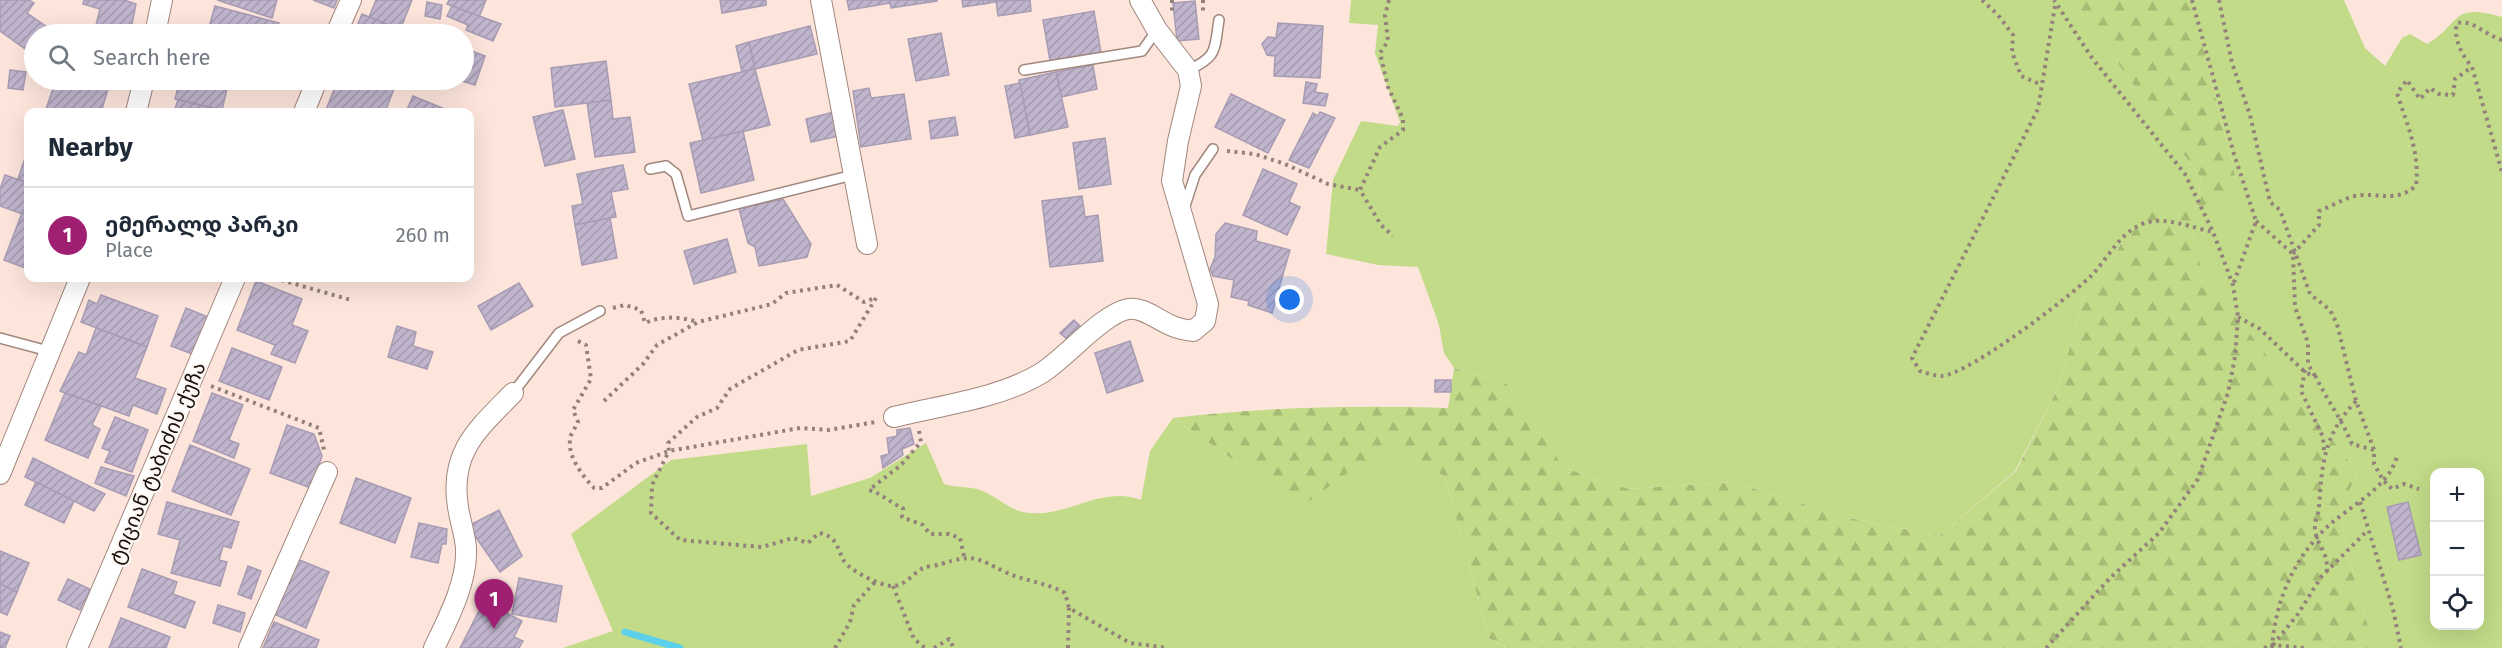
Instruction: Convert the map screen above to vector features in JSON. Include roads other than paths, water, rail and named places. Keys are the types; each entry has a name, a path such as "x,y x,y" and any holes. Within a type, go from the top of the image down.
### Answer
{"street":[{"path":"157,24 162,0"},
{"path":"340,24 351,0"},
{"path":"821,0 867,244"},
{"path":"894,417 980,397 1041,374 1100,326 1127,309 1135,308 1174,327 1193,331 1205,321 1208,304 1191,253 1183,215 1172,181 1178,141 1191,86 1188,70 1157,30 1140,0"},
{"path":"137,108 142,90"},
{"path":"306,108 314,90"},
{"path":"0,474 79,282"},
{"name":"ტიციან ტაბიძის ქუჩა","path":"77,648 194,379 233,282"},
{"path":"434,648 457,600 466,549 456,480 462,454 470,437 513,393"},
{"path":"249,648 327,472"}],"lane":[{"path":"1188,70 1206,62 1214,51 1220,20"},
{"path":"1024,70 1142,51 1157,30"},
{"path":"1183,215 1196,176 1213,149"},
{"path":"650,169 666,166 676,174 688,216 854,175"},
{"path":"513,393 559,333 600,312"},
{"path":"0,338 52,352"}],"waterway":[{"path":"625,632 680,648"}],"place":[{"name":"ემერალდ პარკი","path":"494,629"}]}
